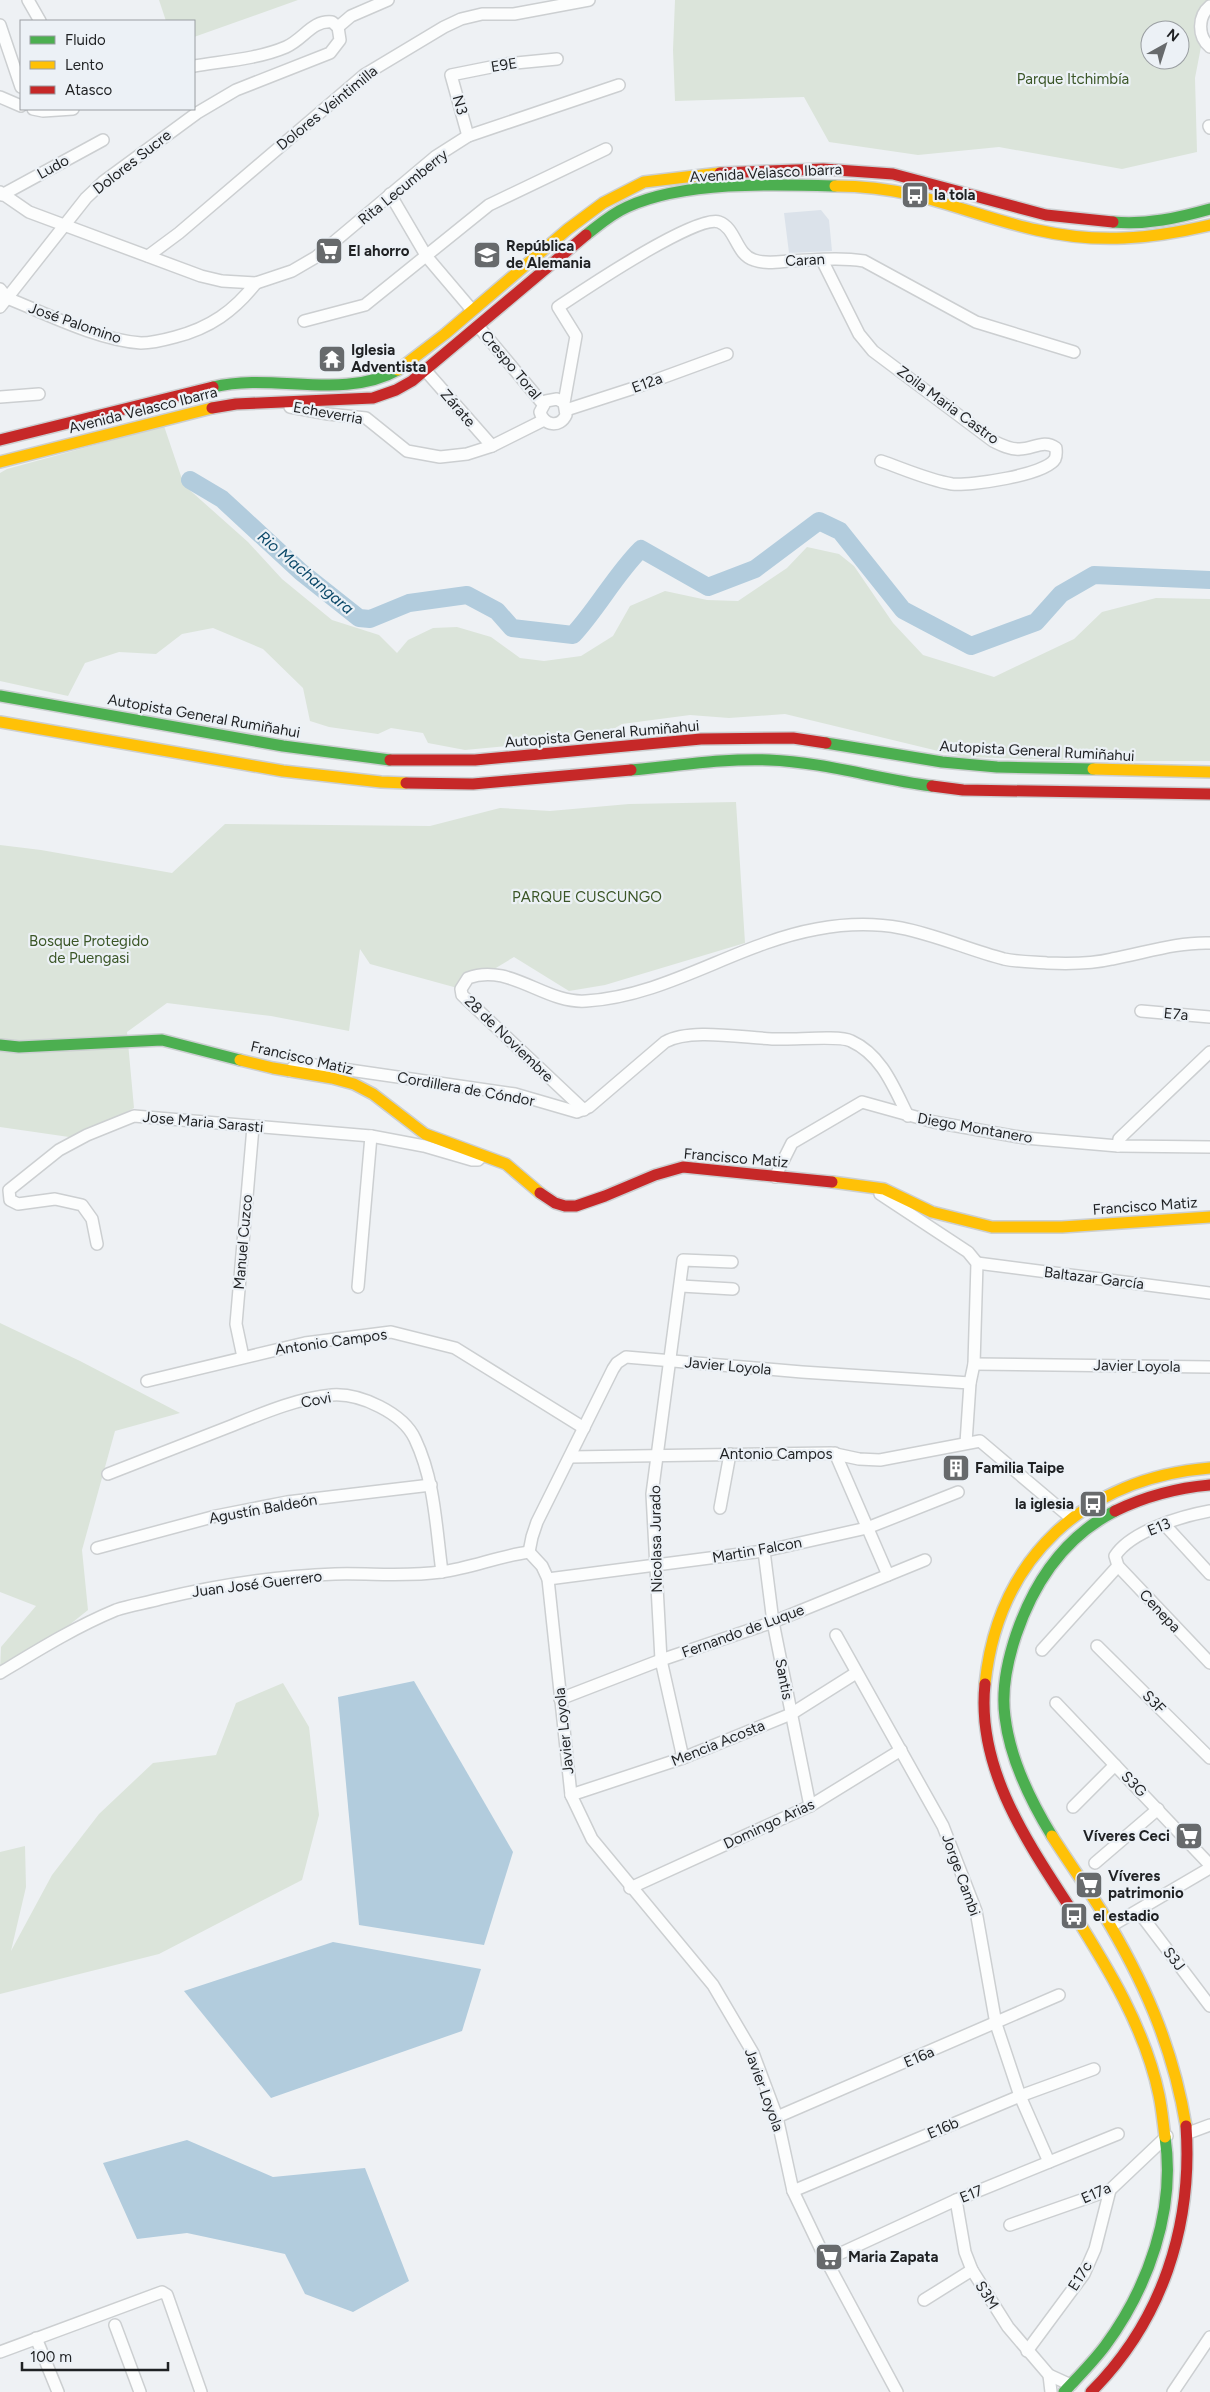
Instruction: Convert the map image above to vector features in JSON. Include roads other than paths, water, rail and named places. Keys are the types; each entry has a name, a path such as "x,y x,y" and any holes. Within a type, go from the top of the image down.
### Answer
{"main road":[{"name":"Avenida Velasco Ibarra","path":"0,440 219,384 260,381 315,385 361,382 383,378 399,369 596,208 623,191 644,182 726,172 823,169 893,174 1046,216 1127,223 1170,220 1210,209"},
{"name":"Avenida Velasco Ibarra","path":"0,462 203,409 236,404 373,398 396,390 425,370 608,218 619,211 649,200 684,192 725,188 850,184 915,195 951,207 1058,234 1130,240 1210,225"},
{"path":"951,207 952,191"},
{"name":"Autopista General Rumiñahui","path":"0,696 283,746 384,760 475,760 701,739 762,737 793,738 942,762 997,767 1210,772"},
{"path":"0,722 283,771 381,782 473,784 717,762 770,760 827,766 917,784 963,790 1210,794"},
{"name":"Francisco Matiz","path":"0,1045 19,1048 162,1040 184,1043 261,1066 354,1084 372,1093 426,1134 510,1166 539,1192 553,1202 566,1206 599,1198 671,1168 689,1167 867,1185 884,1189 932,1212 992,1227 1062,1227 1210,1217"},
{"path":"1067,2388 1112,2340 1140,2291 1154,2258 1162,2229 1168,2174 1167,2136 1156,2081 1139,2033 1124,2001 1013,1814 998,1783 988,1750 982,1681 993,1632 1013,1587 1025,1568 1071,1518 1093,1504 1143,1480 1187,1469 1210,1468"},
{"path":"1091,2392 1139,2336 1166,2278 1186,2219 1191,2190 1191,2132 1184,2087 1166,2038 1146,1993 1111,1926 1040,1815 1027,1790 1009,1740 1004,1713 1003,1690 1012,1646 1034,1589 1062,1550 1091,1526 1136,1501 1170,1489 1210,1485"}],"street":[{"path":"28,0 39,20"},
{"path":"195,66 269,53 288,46 319,23 332,22 338,27 351,16 388,0"},
{"name":"Dolores Veintimilla","path":"148,256 179,233 364,75 444,27 461,19 482,14 514,14 589,0"},
{"path":"1210,6 1201,18 1200,29 1206,44 1210,47"},
{"path":"0,25 20,84"},
{"name":"Dolores Sucre","path":"2,298 103,182 197,113 236,90 330,53 340,40 338,27"},
{"name":"E9E","path":"451,75 506,64 557,58"},
{"name":"N3","path":"451,75 468,136"},
{"name":"Rita Lecumberry","path":"1,194 29,212 201,276 222,281 256,283 305,265 435,158 468,136 619,85"},
{"path":"0,97 20,106"},
{"path":"38,110 58,110"},
{"name":"Ludo","path":"1,194 103,140"},
{"path":"304,321 365,305 427,257 489,205 606,149"},
{"path":"390,194 427,257 472,310"},
{"name":"Caran","path":"565,407 576,336 558,307 630,260 708,221 718,222 727,227 742,252 752,260 765,262 844,258 864,261 976,322 1074,352"},
{"name":"Zoila Maria Castro","path":"822,260 859,334 873,351 993,441 1009,448 1021,449 1051,444 1056,448 1057,454 1055,460 1044,468 1003,479 953,484 881,461"},
{"name":"José Palomino","path":"2,298 121,340 142,343 160,341 203,328 222,318 242,301 256,283"},
{"name":"Crespo Toral","path":"478,326 543,404"},
{"name":"E12a","path":"565,407 634,388 726,354"},
{"name":"Zárate","path":"425,370 492,446"},
{"path":"0,397 39,394"},
{"path":"544,420 540,412 543,404 553,398 565,407"},
{"name":"Echeverria","path":"274,402 306,411 366,418 407,450 440,457 467,454 492,446 544,420 552,424 561,422 565,407"},
{"name":"28 de Noviembre","path":"584,1110 462,995 460,989 462,984 474,976 502,976 566,998 584,1001 631,993 673,980 772,941 817,929 842,926 900,928 1007,960 1050,963 1110,960 1177,944 1210,943"},
{"name":"E7a","path":"1141,1012 1210,1017"},
{"path":"584,1110 671,1039 739,1035 776,1039 846,1039 853,1042 886,1072 908,1116"},
{"path":"1118,1146 1119,1139 1123,1134 1210,1052"},
{"name":"Cordillera de Cóndor","path":"290,1071 295,1065 308,1064 515,1094 577,1112 584,1110"},
{"name":"Diego Montanero","path":"775,1177 792,1143 800,1136 862,1102 908,1116 1025,1138 1118,1146 1210,1147"},
{"name":"Jose Maria Sarasti","path":"97,1244 92,1219 82,1206 55,1199 18,1204 10,1200 9,1190 59,1150 87,1135 134,1116 371,1136 424,1146 472,1160 478,1160 482,1156"},
{"name":"Manuel Cuzco","path":"243,1357 236,1324 253,1127"},
{"path":"358,1287 371,1136"},
{"path":"867,1185 968,1252 977,1263 974,1364 970,1383 966,1443"},
{"name":"Nicolasa Jurado","path":"684,1758 661,1660 652,1494 684,1260 732,1262"},
{"name":"Baltazar García","path":"977,1263 1210,1293"},
{"path":"681,1286 733,1290"},
{"name":"Antonio Campos","path":"147,1381 305,1343 391,1332 455,1348 584,1428"},
{"name":"Javier Loyola","path":"897,2392 826,2260 794,2191 777,2117 753,2053 713,1985 630,1888 592,1839 571,1795 548,1579 542,1566 529,1552 538,1522 613,1369 621,1359 631,1356 802,1372 970,1383"},
{"name":"Javier Loyola","path":"974,1364 1210,1367"},
{"name":"Covi","path":"108,1474 269,1411 311,1399 335,1395 379,1406 394,1414 407,1426 415,1438 432,1485 442,1572"},
{"name":"Antonio Campos","path":"570,1457 835,1453 859,1459 880,1460 980,1441 1071,1518"},
{"path":"835,1453 888,1575"},
{"path":"720,1508 730,1454"},
{"name":"Agustín Baldeón","path":"97,1548 216,1516 280,1503 432,1485"},
{"name":"Martin Falcon","path":"548,1579 764,1551 867,1528 958,1492"},
{"name":"E13","path":"1042,1650 1117,1561 1120,1548 1150,1529 1210,1511"},
{"path":"1164,1524 1210,1574"},
{"name":"Santis","path":"764,1551 773,1622 810,1806"},
{"name":"Juan José Guerrero","path":"0,1673 72,1630 118,1609 181,1594 238,1583 293,1577 337,1574 399,1576 442,1572 529,1552"},
{"name":"Fernando de Luque","path":"560,1699 661,1660 773,1622 924,1560"},
{"name":"Cenepa","path":"1117,1561 1210,1664"},
{"name":"Jorge Cambi","path":"836,1634 856,1673 902,1750 943,1826 976,1911 996,2024 1020,2096 1049,2162"},
{"name":"S3F","path":"1097,1646 1210,1758"},
{"name":"Mencia Acosta","path":"571,1795 684,1758 791,1714 856,1673"},
{"name":"S3G","path":"1056,1703 1210,1866"},
{"name":"Domingo Arias","path":"630,1888 810,1806 902,1750"},
{"path":"1073,1807 1115,1765"},
{"path":"1095,1864 1158,1809"},
{"path":"1111,1926 1210,1866"},
{"name":"S3J","path":"1138,1911 1210,2006"},
{"name":"E16a","path":"777,2117 1059,1996"},
{"name":"E16b","path":"794,2191 1020,2096 1094,2069"},
{"path":"1191,2132 1210,2125"},
{"name":"E17","path":"826,2260 956,2200 1118,2134"},
{"name":"E17a","path":"1010,2225 1110,2190 1167,2136"},
{"name":"E17c","path":"1027,2351 1084,2274 1095,2250 1110,2190"},
{"name":"S3M","path":"956,2200 965,2252 972,2270 1008,2328 1049,2375 1067,2388"},
{"path":"924,2300 972,2270"},
{"path":"0,2352 162,2292 167,2296 201,2392"},
{"path":"115,2325 140,2392"},
{"path":"1173,2392 1210,2337"},
{"path":"36,2338 58,2392"},
{"path":"1049,2375 1051,2392"}],"water":[{"path":"414,1681 513,1852 484,1945 359,1925 338,1697"},
{"path":"333,1942 481,1969 462,2031 271,2098 184,1991"},
{"path":"187,2140 273,2177 365,2168 409,2281 353,2312 305,2294 285,2254 187,2233 137,2239 103,2163"}],"waterway":[{"name":"Rio Machangara","path":"190,480 222,499 301,572 359,618 370,619 409,603 467,595 497,611 512,628 573,635 641,549 708,587 755,569 819,521 840,531 903,610 971,646 1036,622 1061,594 1094,575 1210,580"}],"place":[{"name":"la tola","path":"915,195"},
{"name":"El ahorro","path":"329,251"},
{"name":"República de Alemania","path":"487,255"},
{"name":"Iglesia Adventista","path":"332,359"},
{"name":"Familia Taipe","path":"956,1468"},
{"name":"la iglesia","path":"1093,1504"},
{"name":"Víveres Ceci","path":"1189,1836"},
{"name":"Víveres patrimonio","path":"1089,1885"},
{"name":"el estadio","path":"1074,1916"},
{"name":"Maria Zapata","path":"829,2257"}],"park label":[{"name":"Parque Itchimbía","path":"1073,79"},
{"name":"PARQUE CUSCUNGO","path":"587,897"},
{"name":"Bosque Protegido de Puengasi","path":"89,950"}]}
